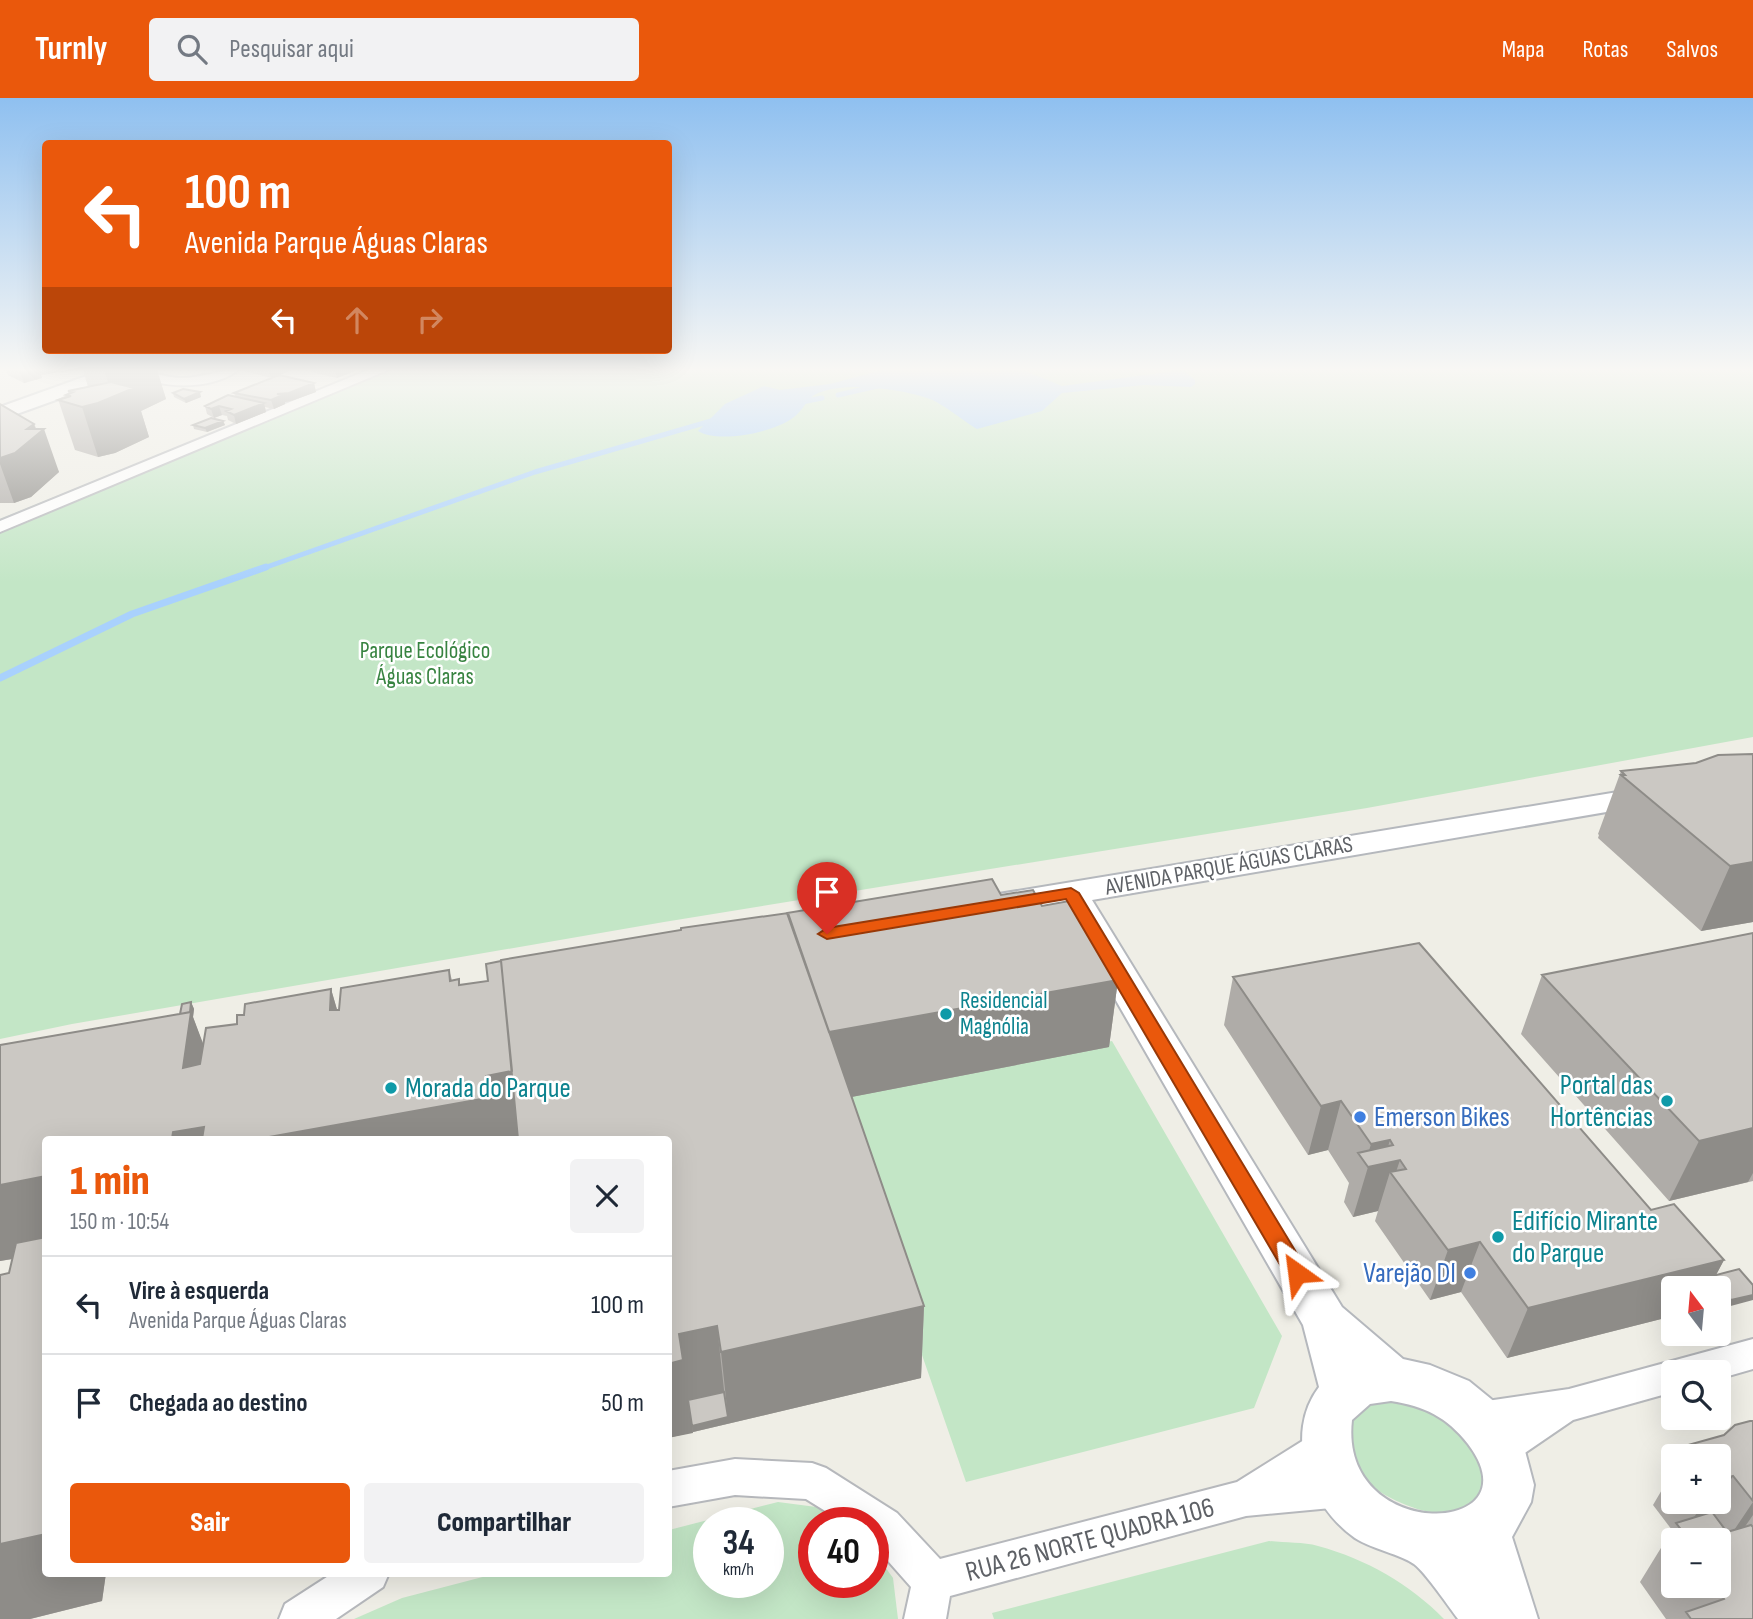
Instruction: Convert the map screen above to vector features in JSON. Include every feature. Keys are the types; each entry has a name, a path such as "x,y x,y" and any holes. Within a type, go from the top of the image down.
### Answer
{"street":[{"path":"0,527 209,441"},
{"name":"AVENIDA PARQUE ÁGUAS CLARAS","path":"961,911 1685,790"},
{"path":"1071,893 1325,1321 1368,1386"},
{"path":"1731,1360 1753,1354"},
{"path":"1490,1434 1569,1405 1661,1379"},
{"path":"1422,1384 1453,1397 1490,1434 1507,1480 1502,1509 1483,1531 1429,1541 1403,1535 1380,1524 1359,1508 1334,1468 1325,1426 1332,1408 1368,1386 1422,1384"},
{"name":"RUA 26 NORTE QUADRA 106","path":"672,1488 735,1477 812,1481 883,1526 929,1600 1334,1468"},
{"path":"1483,1531 1510,1619"},
{"path":"1429,1541 1494,1619"},
{"path":"300,1619 363,1577"}],"green space":[{"name":"Parque Ecológico Águas Claras","path":"192,441 1753,441 1753,737 1367,808 664,922 72,1024 0,1039 0,519"},
{"path":"1112,1041 1282,1336 1254,1408 966,1482 833,1098"},
{"path":"1385,1379 1492,1439 1481,1500 1452,1512 1417,1509 1376,1489 1357,1470 1351,1453 1350,1400"},
{"path":"778,1502 816,1507 798,1507 798,1598 889,1598 889,1572 893,1578 898,1619 354,1619 402,1598 483,1577 672,1577 672,1529 693,1524 693,1598 784,1598 784,1507 759,1507"},
{"path":"1269,1541 1312,1545 1353,1558 1402,1584 1444,1619 994,1619 992,1613"}],"building":[{"path":"0,441 30,441 15,453 0,458"},
{"path":"1753,754 1753,862 1730,866 1621,775 1625,775 1621,771 1696,763 1718,755"},
{"path":"992,879 1001,895 1033,890 1042,906 1069,901 1118,980 829,1032 787,913"},
{"path":"788,913 924,1306 721,1352 717,1326 679,1334 683,1360 672,1363 672,1136 518,1136 501,960 681,928"},
{"path":"1753,933 1753,1128 1699,1141 1542,975"},
{"path":"1419,943 1651,1210 1674,1204 1724,1260 1528,1308 1480,1242 1448,1250 1390,1172 1406,1169 1400,1160 1368,1167 1358,1153 1393,1145 1390,1140 1371,1144 1341,1101 1321,1106 1233,977"},
{"path":"501,961 512,1071 486,1076 487,1098 275,1136 202,1136 204,1127 173,1132 172,1136 42,1136 42,1177 0,1185 0,1045 191,1012 183,1068 200,1064 206,1028 237,1024 237,1015 244,1015 245,1004 331,989 330,1010 339,1010 341,988 449,970 450,981 459,979 459,985 488,981 486,964"},
{"path":"191,1002 190,1012 180,1014 182,1004"},
{"path":"42,1238 42,1535 0,1544 0,1275 9,1273 16,1243"},
{"path":"1739,1269 1753,1285 1753,1295 1731,1300 1731,1276 1716,1275"},
{"path":"724,1392 728,1417 692,1426 688,1400"},
{"path":"1753,1421 1753,1501 1731,1477 1731,1444 1692,1444 1724,1435 1735,1425"},
{"path":"1714,1514 1724,1528 1680,1528 1676,1523"},
{"path":"1751,1525 1753,1619 1691,1619 1686,1612 1731,1598 1731,1531"}],"waterway":[{"path":"261,569 535,472 642,441"},
{"path":"0,678 132,614 266,567"}],"place":[{"name":"Residencial Magnólia","path":"946,1014"},
{"name":"Morada do Parque","path":"391,1088"},
{"name":"Portal das Hortências","path":"1667,1101"},
{"name":"Emerson Bikes","path":"1360,1117"},
{"name":"Edifício Mirante do Parque","path":"1498,1237"},
{"name":"Varejão DI","path":"1470,1273"}],"route":[{"path":"827,934 1071,893 1297,1273"}]}
